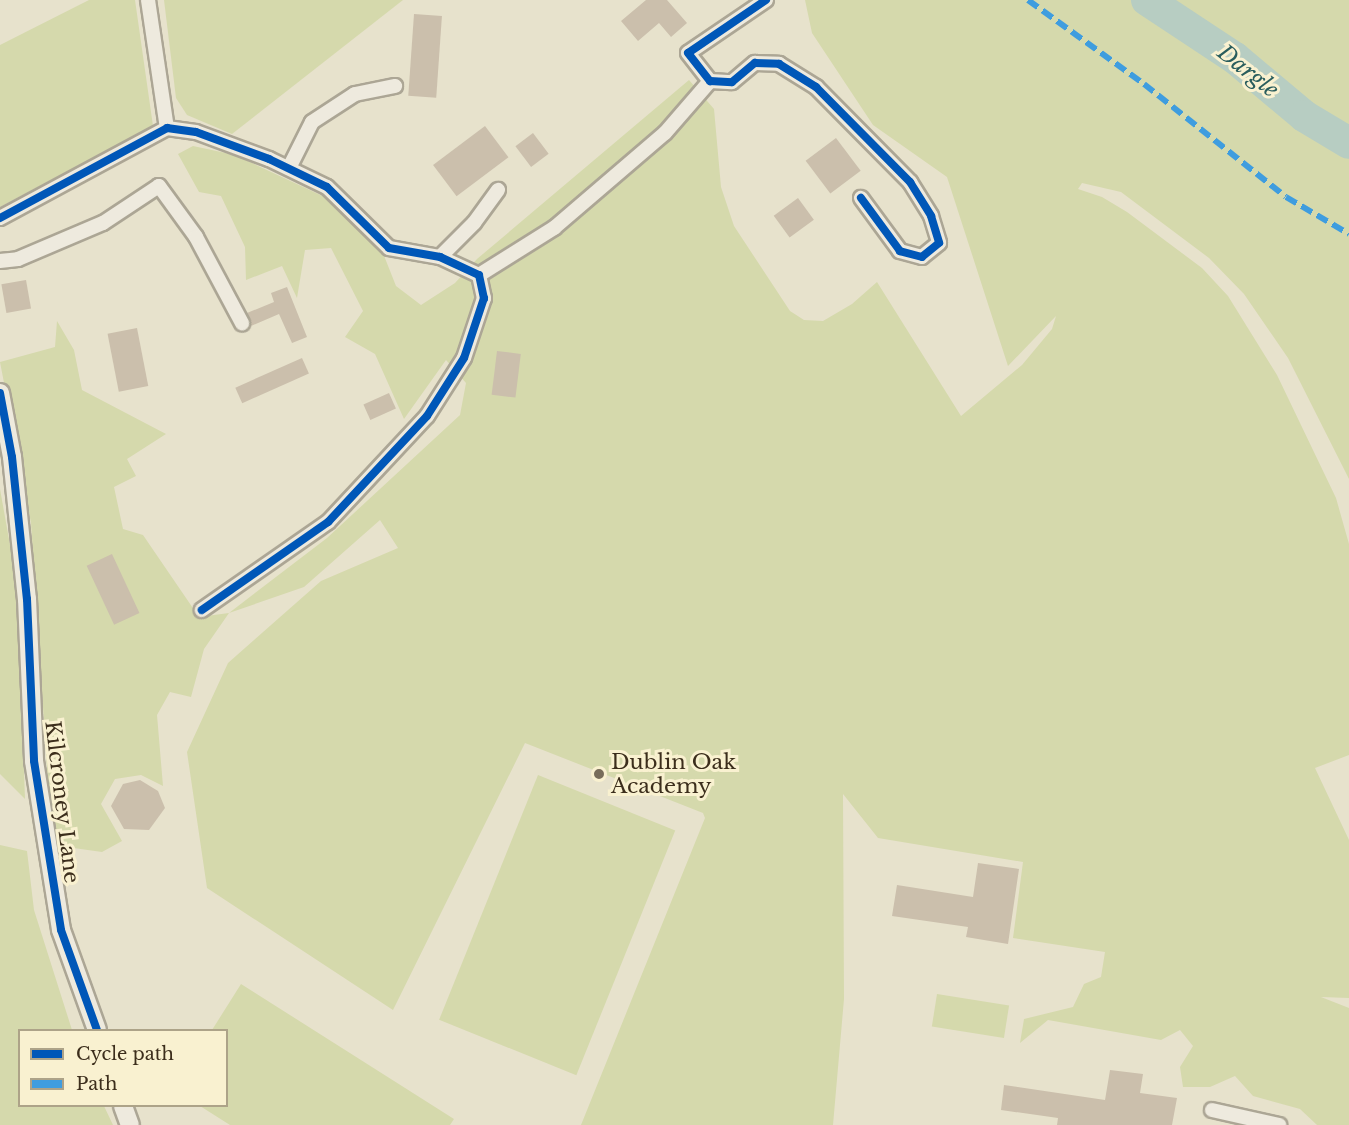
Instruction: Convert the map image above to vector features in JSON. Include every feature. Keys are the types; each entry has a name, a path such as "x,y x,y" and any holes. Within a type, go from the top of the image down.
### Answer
{"street":[{"path":"148,0 167,128"},
{"path":"766,0 688,53 710,81 732,82 755,63 779,64 816,87 910,182 931,216 939,243 922,257 900,251 861,198"},
{"path":"479,275 554,228 665,133 710,81"},
{"path":"289,168 312,122 355,94 394,86"},
{"path":"0,218 167,128 196,132 289,168 327,186 389,248 440,257 479,275"},
{"path":"0,261 18,259 103,224 159,186 196,237 242,323"},
{"path":"440,257 474,223 498,190"},
{"path":"202,610 328,522 427,416 464,358 483,298 479,275"},
{"name":"Kilcroney Lane","path":"0,393 12,457 27,599 34,761 61,930 97,1029"},
{"path":"123,1107 130,1125"},
{"path":"1212,1110 1279,1125"}],"green space":[{"path":"89,0 135,0 153,126 0,207 0,45"},
{"path":"164,0 403,0 232,134 187,115 176,98"},
{"path":"805,0 1349,0 1349,479 1288,358 1244,294 1209,258 1121,192 1082,183 1078,189 1102,197 1127,212 1202,268 1228,296 1277,375 1336,498 1349,544 1349,755 1315,768 1349,840 1349,998 1321,997 1349,1008 1349,1125 1317,1125 1300,1109 1253,1096 1235,1076 1210,1087 1183,1087 1180,1067 1193,1046 1180,1030 1161,1040 1048,1020 1020,1043 1024,1019 1073,1007 1084,984 1101,977 1105,952 1013,938 1023,862 878,838 843,794 844,999 833,1125 581,1125 705,818 703,813 525,743 393,1010 207,888 187,752 228,663 321,581 398,548 380,520 304,587 229,613 327,538 460,415 466,383 446,360 404,419 375,354 345,337 363,311 331,248 305,250 297,298 282,266 246,280 245,247 221,196 199,192 178,154 193,146 235,155 329,199 381,248 396,286 421,305 455,283 477,259 689,80 714,109 721,187 734,226 790,311 804,320 823,321 852,304 877,282 961,416 1022,365 1052,329 1056,316 1008,366 947,177 873,125 812,33"},
{"path":"57,321 74,350 82,390 166,434 127,459 136,476 114,487 123,529 143,535 199,617 229,613 204,649 191,697 170,692 157,715 163,786 141,775 115,779 101,804 122,841 102,852 52,845 31,523 0,362 55,347"},
{"path":"0,489 17,584 25,799 0,774"},
{"path":"538,775 675,830 576,1075 439,1020"},
{"path":"0,845 27,851 34,910 72,1029 18,1029 18,1107 104,1107 113,1125 0,1125"},
{"path":"241,984 454,1119 450,1125 230,1125 202,1107 228,1107 228,1029 213,1029"},
{"path":"937,994 1009,1005 1004,1038 932,1027"}],"building":[{"path":"646,0 667,0 687,23 671,37 659,23 638,41 621,21"},
{"path":"414,14 442,16 436,98 408,96"},
{"path":"485,126 508,157 457,196 433,165"},
{"path":"533,133 549,154 531,167 515,146"},
{"path":"836,138 861,171 830,194 806,161"},
{"path":"798,198 814,220 790,237 774,216"},
{"path":"26,280 31,309 6,313 1,284"},
{"path":"287,287 307,337 292,343 279,314 251,326 247,313 274,302 271,293"},
{"path":"137,328 148,386 119,392 108,334"},
{"path":"497,351 521,354 515,398 492,395"},
{"path":"302,358 309,374 242,403 235,388"},
{"path":"389,393 396,409 370,420 363,404"},
{"path":"112,554 139,613 114,625 87,566"},
{"path":"140,780 158,791 165,808 149,830 124,829 111,806 123,784"},
{"path":"978,863 1019,869 1008,944 966,937 968,927 892,916 897,885 973,897"},
{"path":"1110,1070 1143,1074 1140,1093 1177,1098 1172,1125 1057,1125 1058,1118 1001,1110 1004,1085 1105,1100"}],"waterway":[{"name":"Dargle","path":"1147,0 1235,58 1304,116 1349,143"}],"marked path":[{"path":"1028,0 1144,84 1286,197 1349,234"}],"cycle path":[{"path":"766,0 688,53 710,81 732,82 755,63 779,64 816,87 910,182 931,216 939,243 922,257 900,251 861,198"},
{"path":"0,218 167,128 196,132 269,159 327,187 389,248 440,257 479,275 484,298 464,358 427,416 328,522 202,610"},
{"path":"0,393 12,457 27,599 34,761 61,930 97,1029"}],"place":[{"name":"Dublin Oak Academy","path":"599,774"}]}
